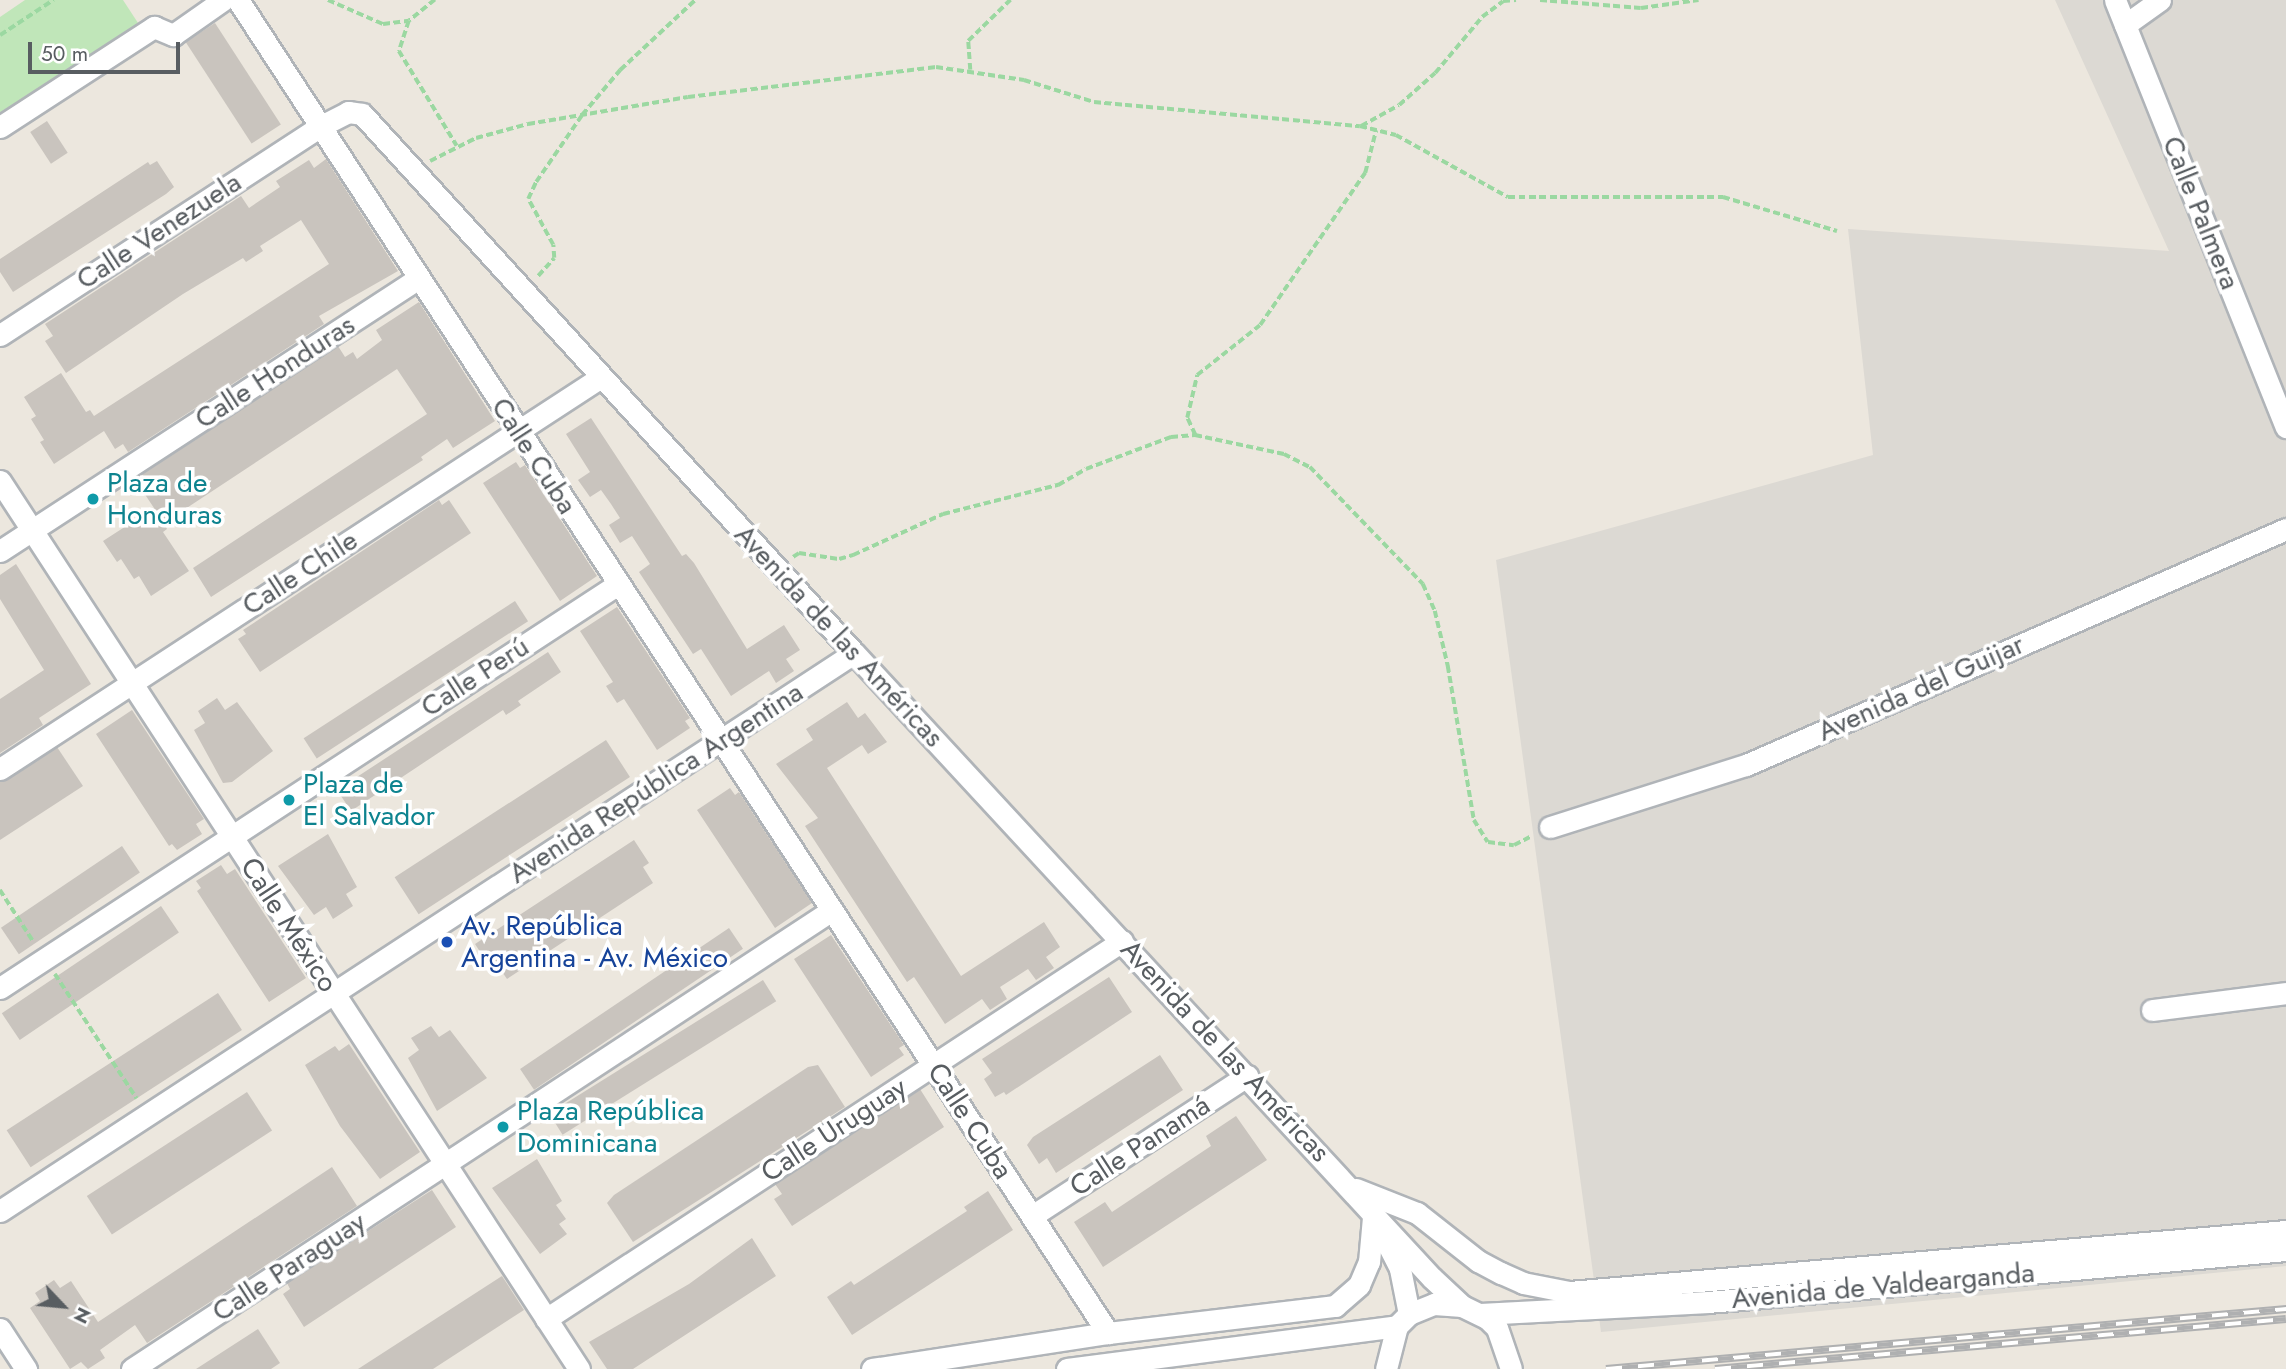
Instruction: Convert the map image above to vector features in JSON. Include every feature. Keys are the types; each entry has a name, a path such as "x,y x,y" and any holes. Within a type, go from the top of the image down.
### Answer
{"street":[{"path":"0,127 154,27 173,35 223,0"},
{"name":"Calle Cuba","path":"238,0 1108,1333"},
{"name":"Calle Palmera","path":"2115,0 2286,427"},
{"path":"2125,25 2160,0"},
{"name":"Avenida de las Américas","path":"319,127 355,111 369,120 519,289 1352,1188 1432,1278 1497,1328 1509,1361"},
{"name":"Calle Venezuela","path":"0,335 319,127"},
{"name":"Calle Honduras","path":"32,530 418,279"},
{"name":"Calle Chile","path":"0,769 601,377"},
{"name":"Calle México","path":"0,481 579,1369"},
{"name":"Avenida del Guijar","path":"1550,827 1746,765 2286,529"},
{"path":"0,551 32,530"},
{"name":"Calle Perú","path":"231,836 618,584"},
{"name":"Avenida República Argentina","path":"0,1211 854,653"},
{"path":"0,988 231,836"},
{"path":"446,1166 545,1096 832,910"},
{"name":"Calle Uruguay","path":"546,1319 1122,941"},
{"path":"2152,1010 2286,993"},
{"name":"Calle Panamá","path":"1032,1216 1247,1076"},
{"name":"Calle Paraguay","path":"132,1369 446,1166"},
{"path":"1352,1188 1417,1213 1478,1261 1501,1273 1535,1287 1569,1292 2286,1231"},
{"name":"Avenida de las Américas","path":"1352,1188 1373,1217 1400,1269 1403,1320"},
{"path":"872,1369 1108,1333 1335,1306 1359,1285 1369,1262 1373,1217"},
{"name":"Avenida de Valdearganda","path":"1403,1320 1434,1304 1471,1310 1708,1302 2286,1250"},
{"path":"1255,1317 1348,1332"},
{"path":"1067,1369 1348,1332 1403,1320"},
{"path":"1386,1367 1403,1320"},
{"path":"0,1329 26,1369"}],"path":[{"path":"0,35 53,0"},
{"path":"328,0 383,24 410,21"},
{"path":"435,0 410,21 399,51 403,63 457,146"},
{"path":"519,289 554,258 553,245 528,199 582,115 636,54 695,0"},
{"path":"970,72 968,41 1010,0"},
{"path":"1360,126 1399,104 1426,81 1482,17 1503,1 1516,0"},
{"path":"1539,0 1641,8 1698,0"},
{"path":"413,172 457,146 528,124 688,97 936,67 1024,80 1094,102 1360,126 1417,145 1508,197 1723,197 1837,231"},
{"path":"1195,435 1187,418 1197,375 1244,340 1266,318 1364,173 1376,130"},
{"path":"778,569 799,553 839,559 943,514 1058,485 1133,450 1171,437 1195,435 1284,454 1310,467 1406,563 1435,611 1474,820 1488,842 1514,845 1550,827"},
{"path":"0,890 148,1115"}],"shaded area":[{"path":"2055,0 2286,0 2286,1266 1601,1332 1496,560 1873,455 1848,229 2169,251"}],"green space":[{"path":"25,0 123,0 140,26 0,117 0,17"}],"building":[{"path":"215,23 281,124 252,144 186,42"},
{"path":"47,121 68,153 51,164 30,132"},
{"path":"326,159 398,271 319,316 324,324 128,452 123,444 115,449 104,431 54,464 40,442 44,440 31,419 36,416 24,397 61,373 86,412 90,410 94,416 329,264 301,220 260,246 263,251 246,262 243,258 183,294 66,373 45,341 53,336 45,324 241,196 249,208 280,187 276,181 309,160 314,168"},
{"path":"157,161 174,187 13,292 0,272 0,259 148,162 150,165"},
{"path":"419,302 495,421 453,448 447,439 421,457 423,460 211,597 193,568 427,414 397,369 164,523 167,529 163,532 189,571 151,596 139,576 134,579 121,559 117,562 103,541 154,508 142,490 150,485 142,474 338,346 345,357 353,352 357,359 382,340 376,330"},
{"path":"591,418 682,556 686,554 694,563 747,649 784,625 800,650 786,659 794,671 776,683 769,671 731,696 701,649 693,654 639,572 650,564 632,536 620,543 609,525 620,518 611,504 601,490 590,497 578,480 590,472 566,434"},
{"path":"516,462 520,468 525,465 597,576 560,601 483,483"},
{"path":"439,500 442,505 449,500 471,533 260,672 238,639 246,634 243,630"},
{"path":"16,564 91,684 39,718 43,725 0,753 0,699 44,670 0,599 0,575"},
{"path":"515,601 528,621 317,758 304,738"},
{"path":"617,607 690,718 685,721 690,728 657,750 624,699 617,703 606,686 613,682 580,631"},
{"path":"548,652 561,672 518,701 521,705 506,715 503,710 351,811 337,790"},
{"path":"217,698 225,710 237,702 273,751 232,782 223,783 194,730 205,723 198,711"},
{"path":"847,702 858,718 865,713 887,742 868,754 862,745 827,768 961,976 1044,922 1060,947 1046,957 1054,968 1036,980 1028,969 1000,987 1007,999 990,1010 982,999 945,1024 914,977 907,982 805,826 818,818 776,764 813,740 806,729"},
{"path":"132,710 204,819 196,824 202,834 177,850 172,844 169,846 96,734"},
{"path":"606,740 630,777 419,914 395,877"},
{"path":"57,747 83,786 0,840 0,782"},
{"path":"730,788 735,795 739,792 812,903 775,928 697,810"},
{"path":"328,834 357,887 346,894 353,906 333,919 326,907 314,915 278,866"},
{"path":"634,840 649,863 643,867 653,883 507,979 496,963 490,967 475,944"},
{"path":"122,846 140,873 19,954 1,928"},
{"path":"221,865 227,874 235,869 306,978 269,1002 197,891 201,888 196,881"},
{"path":"161,906 179,933 20,1040 2,1013"},
{"path":"729,928 743,949 534,1090 520,1069"},
{"path":"831,935 904,1045 899,1048 904,1055 871,1077 794,959"},
{"path":"1109,977 1132,1012 1006,1095 1004,1092 995,1097 984,1079 992,1073 982,1059"},
{"path":"763,980 776,1001 563,1135 549,1114"},
{"path":"218,993 242,1030 31,1167 7,1130"},
{"path":"431,1026 439,1037 450,1030 487,1078 437,1111 408,1058 419,1050 411,1038"},
{"path":"349,1044 420,1152 380,1179 340,1126 305,1065 335,1046 339,1051"},
{"path":"1160,1055 1183,1090 1056,1173 1047,1158 1039,1164 1027,1145 1033,1137"},
{"path":"818,1065 845,1107 633,1242 607,1203 614,1195 808,1067"},
{"path":"920,1089 944,1127 792,1226 774,1199 782,1194 775,1184"},
{"path":"247,1092 272,1131 112,1235 87,1196"},
{"path":"1236,1116 1267,1160 1103,1267 1074,1222 1105,1202 1112,1212 1211,1146 1206,1136"},
{"path":"537,1159 562,1201 556,1205 566,1219 559,1224 567,1234 540,1254 492,1188"},
{"path":"332,1167 357,1206 147,1343 135,1325 100,1350 105,1358 88,1369 81,1362 70,1369 30,1308 40,1301 35,1293 54,1280 60,1288 71,1281 98,1322"},
{"path":"432,1190 456,1227 304,1327 283,1294 290,1289 287,1283"},
{"path":"988,1191 1013,1230 852,1335 827,1297 851,1281 854,1285 967,1211 964,1207"},
{"path":"752,1238 776,1276 633,1369 607,1369 589,1342 689,1284"},
{"path":"502,1276 524,1310 433,1369 358,1369"},
{"path":"258,1329 280,1363 271,1369 196,1369"}],"railway":[{"path":"1606,1369 2286,1309"},
{"path":"1715,1369 2286,1319"}],"place":[{"name":"Plaza de Honduras","path":"93,499"},
{"name":"Plaza de El Salvador","path":"289,800"},
{"name":"Av. República Argentina - Av. México","path":"447,942"},
{"name":"Plaza República Dominicana","path":"503,1127"}]}
